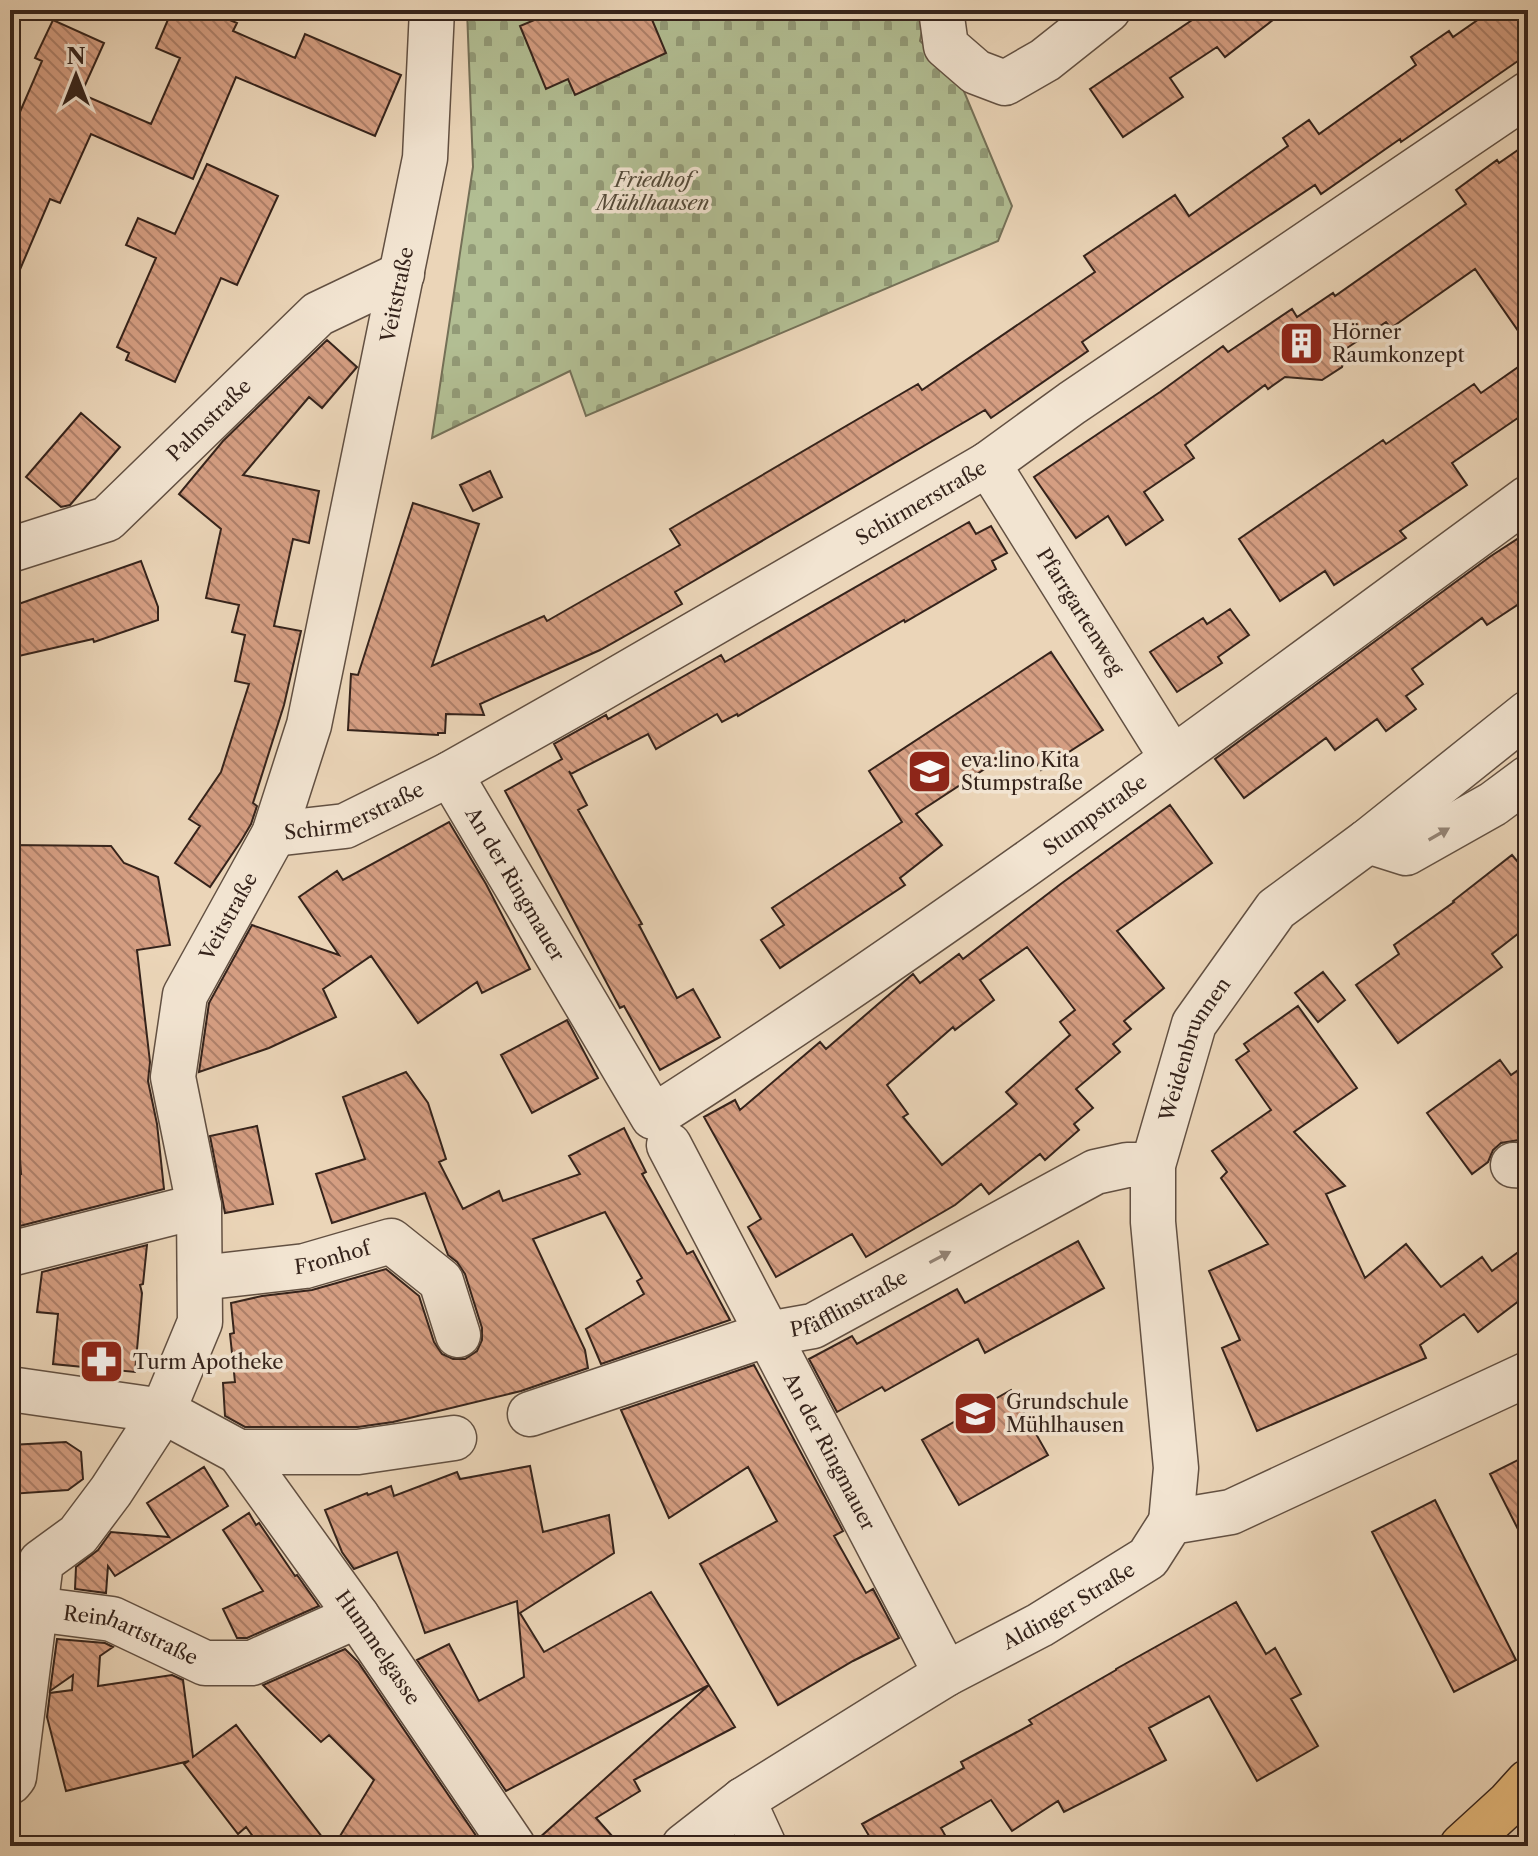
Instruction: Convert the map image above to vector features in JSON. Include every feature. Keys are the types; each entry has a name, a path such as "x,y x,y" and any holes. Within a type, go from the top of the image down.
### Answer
{"main road":[{"path":"1462,1846 1528,1782"}],"street":[{"name":"Veitstraße","path":"10,1782 14,1777 35,1609 25,1562 78,1535 111,1491 163,1411 200,1322 199,1206 173,1077 185,995 274,834 309,725 425,158 432,10"},
{"path":"941,10 946,46 976,72 1005,83 1045,60 1108,10"},
{"name":"Schirmerstraße","path":"274,834 345,826 450,774 988,464 1072,403 1528,94"},
{"name":"Palmstraße","path":"10,550 107,519 318,314 402,274"},
{"name":"Pfarrgartenweg","path":"988,464 1172,758"},
{"name":"Stumpstraße","path":"661,1131 865,978 1528,498"},
{"name":"Weidenbrunnen","path":"1171,1522 1176,1468 1153,1222 1153,1165 1194,1024 1276,909 1368,841 1528,713"},
{"name":"An der Ringmauer","path":"450,774 661,1131 946,1674"},
{"path":"1368,841 1406,853 1493,804 1528,778"},
{"name":"Pfäfflinstraße","path":"530,1414 768,1334 813,1326 1095,1172 1127,1165 1153,1165"},
{"path":"10,1254 199,1206"},
{"name":"Fronhof","path":"200,1278 305,1266 391,1241 441,1281 458,1335"},
{"path":"1171,1522 1231,1512 1528,1374"},
{"path":"10,1389 163,1411 239,1452 358,1452 454,1438"},
{"name":"Hummelgasse","path":"239,1452 357,1616 513,1846"},
{"name":"Aldinger Straße","path":"684,1846 743,1800 946,1674 1040,1625 1148,1558 1171,1522"},
{"name":"Reinhartstraße","path":"35,1609 112,1619 205,1663 252,1663 357,1616"},
{"path":"743,1800 764,1846"}],"green space":[{"name":"Friedhof Mühlhausen","path":"467,10 926,10 920,41 958,77 1012,206 998,241 586,416 570,371 432,438 473,167"}],"building":[{"path":"172,10 206,10 237,23 233,31 295,58 305,34 401,75 375,136 236,77 193,179 91,134 60,203 50,199 10,293 10,135 42,61 35,58 53,20 104,43 81,94 151,124 180,58 156,48"},
{"path":"558,10 648,10 666,53 575,95 568,79 546,89 520,26"},
{"path":"1207,10 1286,10 1225,57 1217,47 1170,78 1183,97 1123,137 1090,89"},
{"path":"1492,10 1528,10 1528,54 1321,194 1315,185 1168,283 1082,342 1088,351 991,418 985,410 675,592 682,604 600,650 480,704 484,715 446,714 445,733 438,735 348,730 351,674 358,675 413,503 479,524 432,666 544,616 547,621 680,545 670,529 918,384 922,390 1095,272 1084,256 1175,195 1189,216 1288,146 1283,138 1309,120 1319,134 1416,65 1411,57 1449,31 1453,37"},
{"path":"1528,143 1528,345 1475,269 1391,328 1386,322 1347,348 1342,367 1322,380 1285,377 1268,389 1265,385 1185,445 1194,458 1144,492 1163,520 1126,545 1108,516 1076,538 1034,477 1223,346 1228,352 1292,309 1297,317 1333,293 1335,296 1466,204 1456,190 1497,160 1499,163"},
{"path":"207,164 278,196 237,285 221,278 175,382 126,360 129,353 117,347 156,258 126,245 138,218 175,234"},
{"path":"327,340 357,367 322,408 309,397 243,475 319,491 309,543 293,539 274,626 301,631 284,705 253,803 257,806 251,824 210,887 175,863 200,826 189,819 221,772 249,684 235,681 245,635 232,632 239,605 206,598 221,529 179,494 223,441"},
{"path":"1528,360 1528,411 1452,463 1467,485 1400,531 1406,538 1334,585 1325,571 1280,601 1239,539 1383,440 1386,444 1474,384 1481,393"},
{"path":"81,413 120,447 70,505 61,507 26,477"},
{"path":"490,471 502,497 473,511 460,485"},
{"path":"969,522 976,534 991,526 1007,553 992,561 996,569 738,716 722,722 717,714 656,749 648,734 571,774 569,771 587,805 578,810 642,924 639,925 677,998 693,989 720,1037 660,1070 624,1006 620,1008 505,791 562,759 554,744 606,715 608,719 721,655 725,662"},
{"path":"1528,532 1528,598 1487,625 1482,618 1412,669 1423,684 1406,696 1416,709 1386,731 1377,719 1335,750 1326,738 1244,798 1215,759"},
{"path":"141,561 158,607 158,620 94,642 93,639 10,658 10,607"},
{"path":"1230,609 1249,635 1218,657 1222,663 1177,692 1150,652 1203,618 1207,624"},
{"path":"1051,652 1103,730 1041,770 1033,757 1018,766 1009,753 916,814 942,845 900,878 905,885 780,968 761,940 784,925 772,908 902,822 869,771"},
{"path":"1170,805 1212,863 1117,931 1164,988 1124,1021 1131,1029 1113,1044 1120,1052 1076,1089 1093,1108 1074,1124 1079,1130 1045,1160 1040,1154 989,1194 981,1184 955,1205 866,1257 852,1234 776,1277 748,1227 761,1219 704,1117 735,1100 740,1110 820,1042 826,1049 913,974 920,983 959,954 963,959","holes":["1027,947 1075,1010 1060,1022 1070,1035 1006,1092 1017,1104 942,1165 903,1117 908,1114 887,1085 953,1027 955,1030 994,1000 980,980"]},
{"path":"449,822 486,884 530,969 482,993 477,982 418,1023 371,956 323,989 336,1017 269,1048 199,1072 209,1003 252,925 339,955 299,897 337,871 343,880"},
{"path":"10,845 111,846 124,863 158,877 170,945 137,950 150,1062 148,1081 157,1124 164,1189 16,1227 10,1227 10,1174 21,1174 15,1089 10,1089"},
{"path":"1512,855 1528,874 1528,926 1492,954 1502,967 1398,1043 1356,985 1399,954 1394,945"},
{"path":"1323,972 1345,1000 1318,1022 1295,993"},
{"path":"1298,1006 1357,1088 1294,1132 1345,1186 1326,1194 1365,1278 1406,1244 1441,1287 1482,1257 1492,1271 1528,1245 1528,1294 1478,1332 1464,1314 1420,1345 1426,1358 1257,1431 1222,1348 1240,1340 1209,1271 1268,1244 1221,1178 1227,1172 1212,1151 1271,1110 1236,1060 1249,1051 1244,1044"},
{"path":"567,1020 598,1078 532,1113 501,1055"},
{"path":"1500,1060 1511,1075 1528,1063 1528,1134 1519,1140 1501,1143 1493,1150 1488,1162 1472,1174 1427,1113"},
{"path":"406,1072 428,1103 446,1159 439,1162 463,1209 499,1191 503,1201 580,1174 569,1156 624,1128 646,1172 642,1174 687,1254 693,1251 730,1320 601,1364 586,1329 644,1294 637,1281 642,1278 605,1212 533,1239 585,1350 588,1368 521,1391 393,1422 358,1427 245,1427 225,1416 223,1383 235,1382 230,1334 234,1333 231,1303 312,1290 386,1269 419,1296 434,1342 442,1354 453,1359 465,1359 477,1351 482,1340 482,1328 465,1274 448,1255 425,1193 332,1223 316,1174 365,1159 343,1097"},
{"path":"257,1126 273,1204 225,1213 210,1136"},
{"path":"1078,1241 1104,1288 985,1353 978,1339 885,1391 882,1387 837,1412 809,1359 852,1336 857,1344 957,1289 965,1303"},
{"path":"147,1245 143,1284 140,1285 142,1293 135,1372 53,1364 58,1314 37,1312 42,1272"},
{"path":"754,1365 843,1531 834,1536 866,1593 873,1589 899,1638 778,1705 700,1564 777,1521 748,1467 669,1518 621,1410"},
{"path":"1011,1390 1048,1455 959,1505 922,1440"},
{"path":"66,1442 81,1452 83,1479 68,1490 10,1494 10,1445"},
{"path":"1528,1455 1528,1549 1490,1474"},
{"path":"530,1466 543,1532 609,1515 614,1553 520,1613 544,1652 651,1592 709,1685 506,1791 417,1660 449,1644 479,1701 524,1677 517,1601 425,1633 397,1552 354,1569 342,1552 325,1510 391,1486 394,1496 457,1472 460,1479"},
{"path":"204,1467 228,1506 115,1576 108,1566 106,1593 75,1589 76,1567 98,1550 111,1532 169,1537 147,1503"},
{"path":"1435,1500 1516,1660 1454,1692 1372,1532"},
{"path":"249,1513 319,1606 247,1638 237,1638 223,1609 263,1591 223,1530"},
{"path":"1236,1602 1266,1654 1275,1648 1301,1694 1291,1699 1318,1746 1257,1781 1209,1696 1149,1728 1166,1760 1064,1812 1058,1801 1012,1831 991,1800 941,1828 951,1846 875,1846 862,1824 964,1768 961,1762 1032,1724 1029,1720"},
{"path":"57,1639 105,1643 113,1647 100,1656 98,1686 172,1675 183,1680 193,1757 236,1725 329,1846 260,1846 246,1827 238,1834 184,1764 189,1761 66,1791 47,1717 50,1693 72,1690 73,1675 50,1691"},
{"path":"345,1649 358,1662 483,1846 334,1846 374,1780 329,1735 321,1742 263,1685"},
{"path":"709,1685 735,1727 634,1780 640,1791 596,1818 621,1846 538,1846 537,1840"}],"tram line":[{"path":"1520,1846 1528,1838"}],"place":[{"name":"Hörner Raumkonzept","path":"1301,344"},
{"name":"eva:lino Kita Stumpstraße","path":"930,771"},
{"name":"Turm Apotheke","path":"102,1362"},
{"name":"Grundschule Mühlhausen","path":"975,1413"}]}
